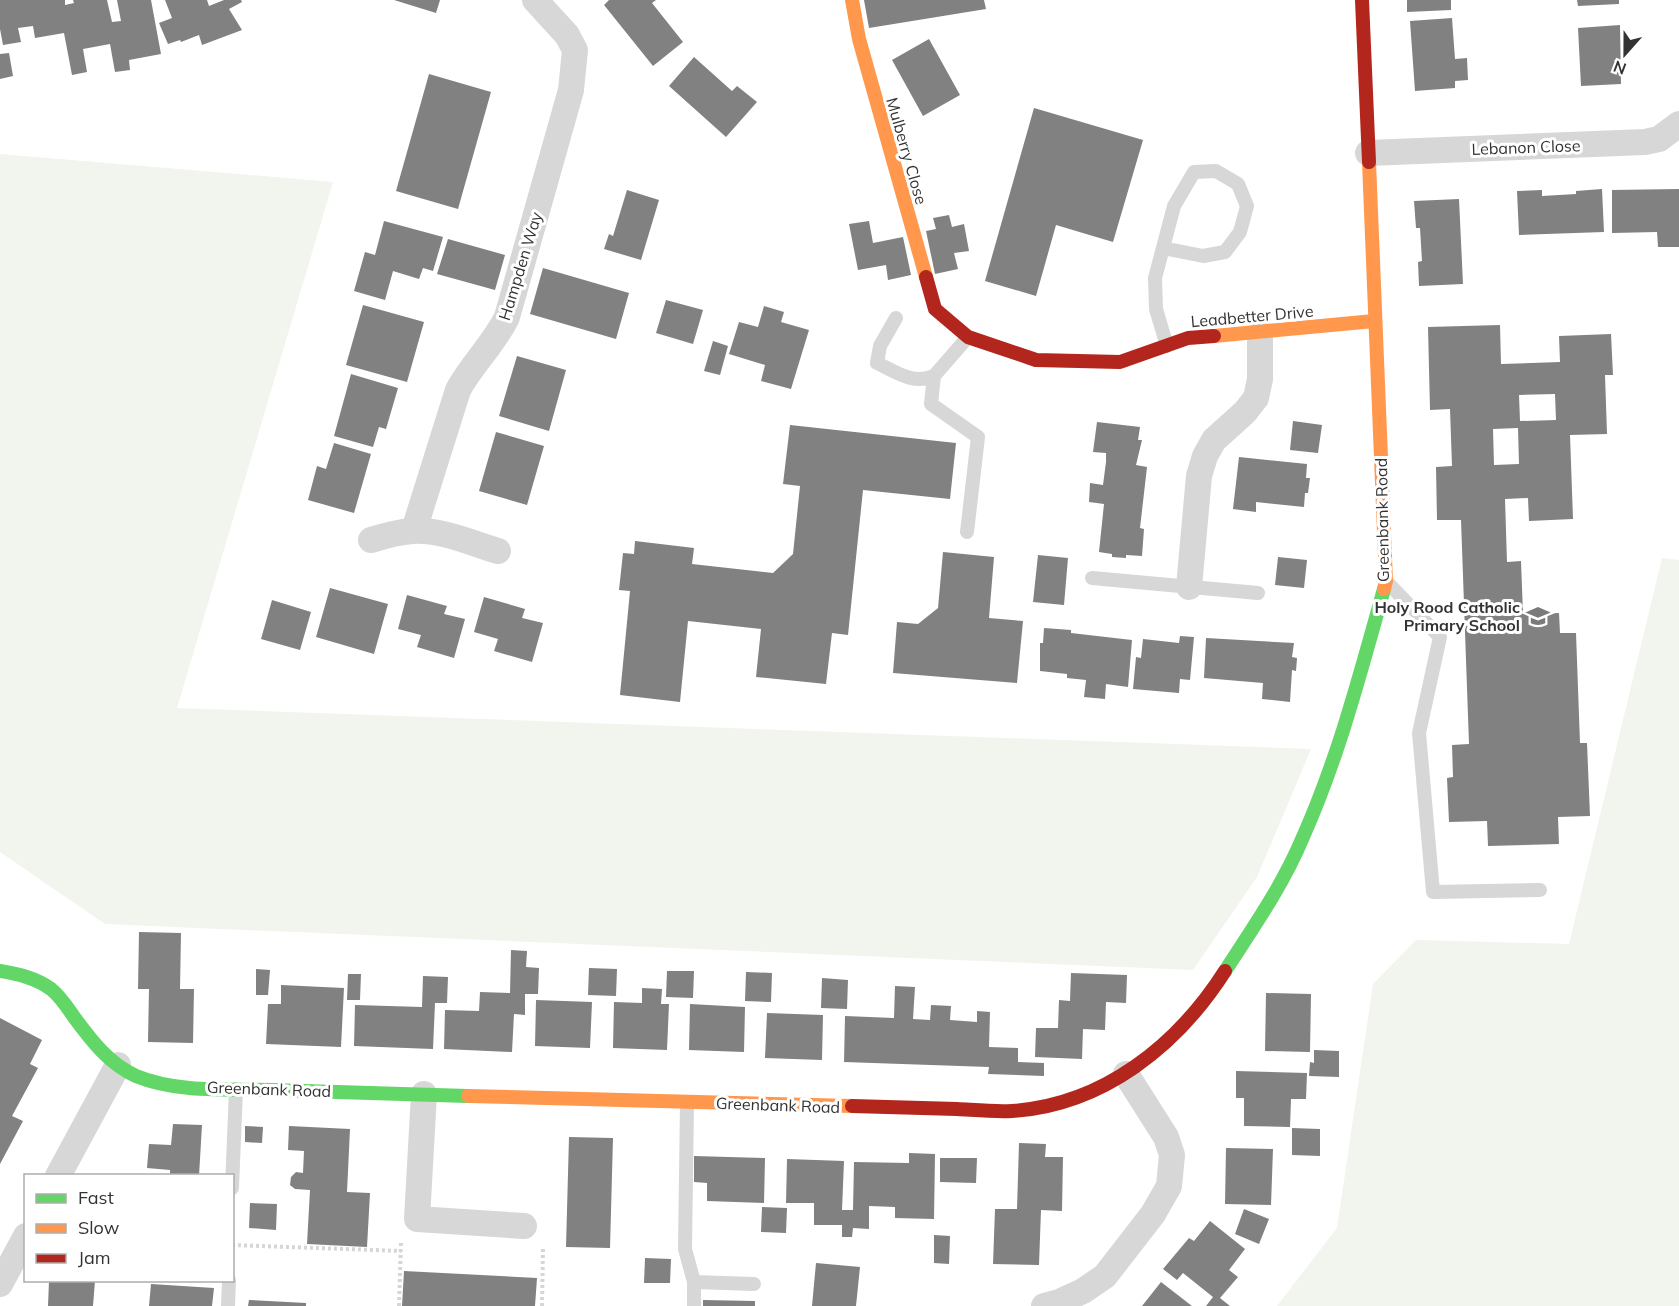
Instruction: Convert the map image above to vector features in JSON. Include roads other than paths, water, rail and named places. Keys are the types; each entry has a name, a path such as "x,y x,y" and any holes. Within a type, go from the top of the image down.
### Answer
{"street":[{"name":"Hampden Way","path":"414,530 458,390 467,373 498,336 507,317 572,90 575,50 567,35 535,0"},
{"name":"Mulberry Close","path":"852,0 858,39 935,309"},
{"name":"Greenbank Road","path":"0,971 29,977 46,985 59,996 88,1037 118,1065 135,1076 155,1081 236,1089 1011,1111 1048,1106 1078,1097 1126,1074 1173,1036 1213,990 1274,897 1303,838 1343,735 1386,581 1362,0"},
{"name":"Lebanon Close","path":"1368,153 1645,142 1659,139 1679,124"},
{"name":"Leadbetter Drive","path":"935,309 968,337 1036,360 1120,362 1188,338 1374,321"},
{"path":"1189,587 1199,476 1205,456 1215,440 1245,412 1256,398 1260,379 1260,332"},
{"path":"371,540 414,530 440,534 498,551"},
{"path":"59,1174 118,1065"},
{"path":"1044,1306 1083,1292 1105,1276 1153,1214 1169,1186 1172,1155 1166,1137 1126,1074"},
{"path":"424,1094 417,1219 524,1226"},
{"path":"0,1284 24,1240"}],"lane":[{"path":"1163,248 1203,256 1225,252 1240,232 1247,206 1238,184 1216,171 1194,172 1174,206 1155,278 1156,309 1167,346"},
{"path":"896,318 880,346 877,363 913,380 928,379 934,376 968,337"},
{"path":"934,376 931,404 978,437 967,532"},
{"path":"1092,578 1258,593"},
{"path":"1386,581 1440,637 1419,733 1433,892 1540,890"},
{"path":"233,1174 236,1089"},
{"path":"687,1102 685,1249 694,1282 694,1306"},
{"path":"228,1306 229,1282"},
{"path":"694,1282 754,1284"}],"place":[{"name":"Holy Rood Catholic Primary School","path":"1538,616"}]}
